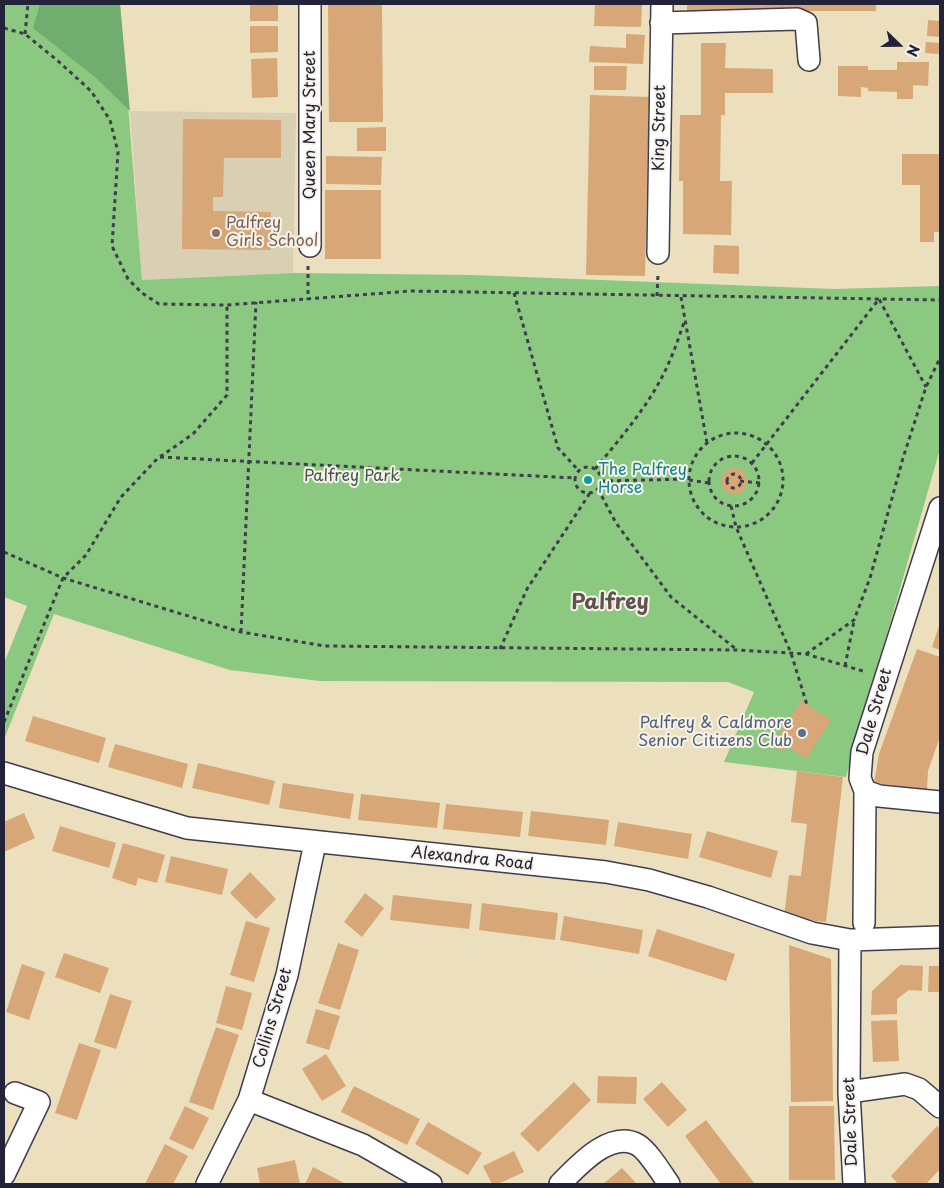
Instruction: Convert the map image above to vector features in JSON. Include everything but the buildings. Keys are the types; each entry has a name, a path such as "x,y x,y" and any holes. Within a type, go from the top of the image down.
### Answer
{"street":[{"name":"Queen Mary Street","path":"310,4 302,191 310,246"},
{"path":"661,13 797,19 806,23 809,60"},
{"name":"King Street","path":"658,253 661,13"},
{"name":"Dale Street","path":"864,923 864,792 860,778 862,752 884,678 940,508"},
{"name":"Alexandra Road","path":"4,773 187,828 315,843 606,872 649,880 708,897 812,934 850,940 940,937"},
{"path":"864,792 879,796 940,802"},
{"name":"Collins Street","path":"207,1184 249,1100 287,975 315,843"},
{"name":"Dale Street","path":"850,940 849,1092 854,1184"},
{"path":"849,1092 905,1084 919,1089 940,1107"},
{"path":"4,1175 39,1102 15,1093"},
{"path":"249,1100 363,1145 431,1184"},
{"path":"560,1184 589,1155 613,1143 627,1142 638,1145 669,1184"}],"path":[{"path":"25,34 28,4"},
{"path":"4,28 25,34 92,91 110,120 118,152 112,246 128,280 142,293 159,304 227,305 411,291 940,300"},
{"path":"308,300 310,246"},
{"path":"514,293 558,448 579,471"},
{"path":"681,297 707,444"},
{"path":"879,300 926,387"},
{"path":"752,463 879,300"},
{"path":"241,632 256,302"},
{"path":"4,722 63,578 86,554 121,497 160,457 193,434 227,395 227,305"},
{"path":"595,469 637,418 654,391 670,361 685,320"},
{"path":"845,666 854,620 870,578 903,458 926,387 940,358"},
{"path":"737,434 756,438 767,445 776,456 782,469 783,483 780,497 773,510 762,519 750,525 736,528 721,525 708,518 697,507 691,494 689,480 691,466 707,444 718,437 737,434"},
{"path":"727,456 744,457 752,463 759,475 760,483 758,491 747,503 731,506 716,498 709,483 714,466 727,456"},
{"path":"160,457 575,478"},
{"path":"500,649 527,589 590,493 598,489 601,481 595,469 587,467 579,471 575,478 579,489 590,493"},
{"path":"735,474 739,477 740,481 739,486 733,488 728,485 727,480 729,476 735,474"},
{"path":"601,481 689,480 709,483"},
{"path":"740,481 760,483"},
{"path":"598,489 616,523 671,597 737,650"},
{"path":"731,506 736,528 791,653 807,705"},
{"path":"4,552 63,578 241,632 325,646 737,650 791,653 806,654 884,678"},
{"path":"806,654 854,620"}],"shaded area":[{"name":"Palfrey Girls School","path":"130,111 296,113 293,273 142,280"}],"green space":[{"name":"Palfrey Park","path":"4,4 120,4 142,280 293,273 472,275 834,289 940,286 940,449 846,777 724,762 754,692 728,682 320,681 230,670 54,614 5,737 4,663 27,606 4,597"},
{"path":"40,4 120,4 130,111 96,78 33,28"}],"place":[{"name":"Palfrey Girls School","path":"216,233"},
{"name":"The Palfrey Horse","path":"588,480"},
{"name":"Palfrey & Caldmore Senior Citizens Club","path":"802,733"}],"district":[{"name":"Palfrey","path":"610,603"}]}
